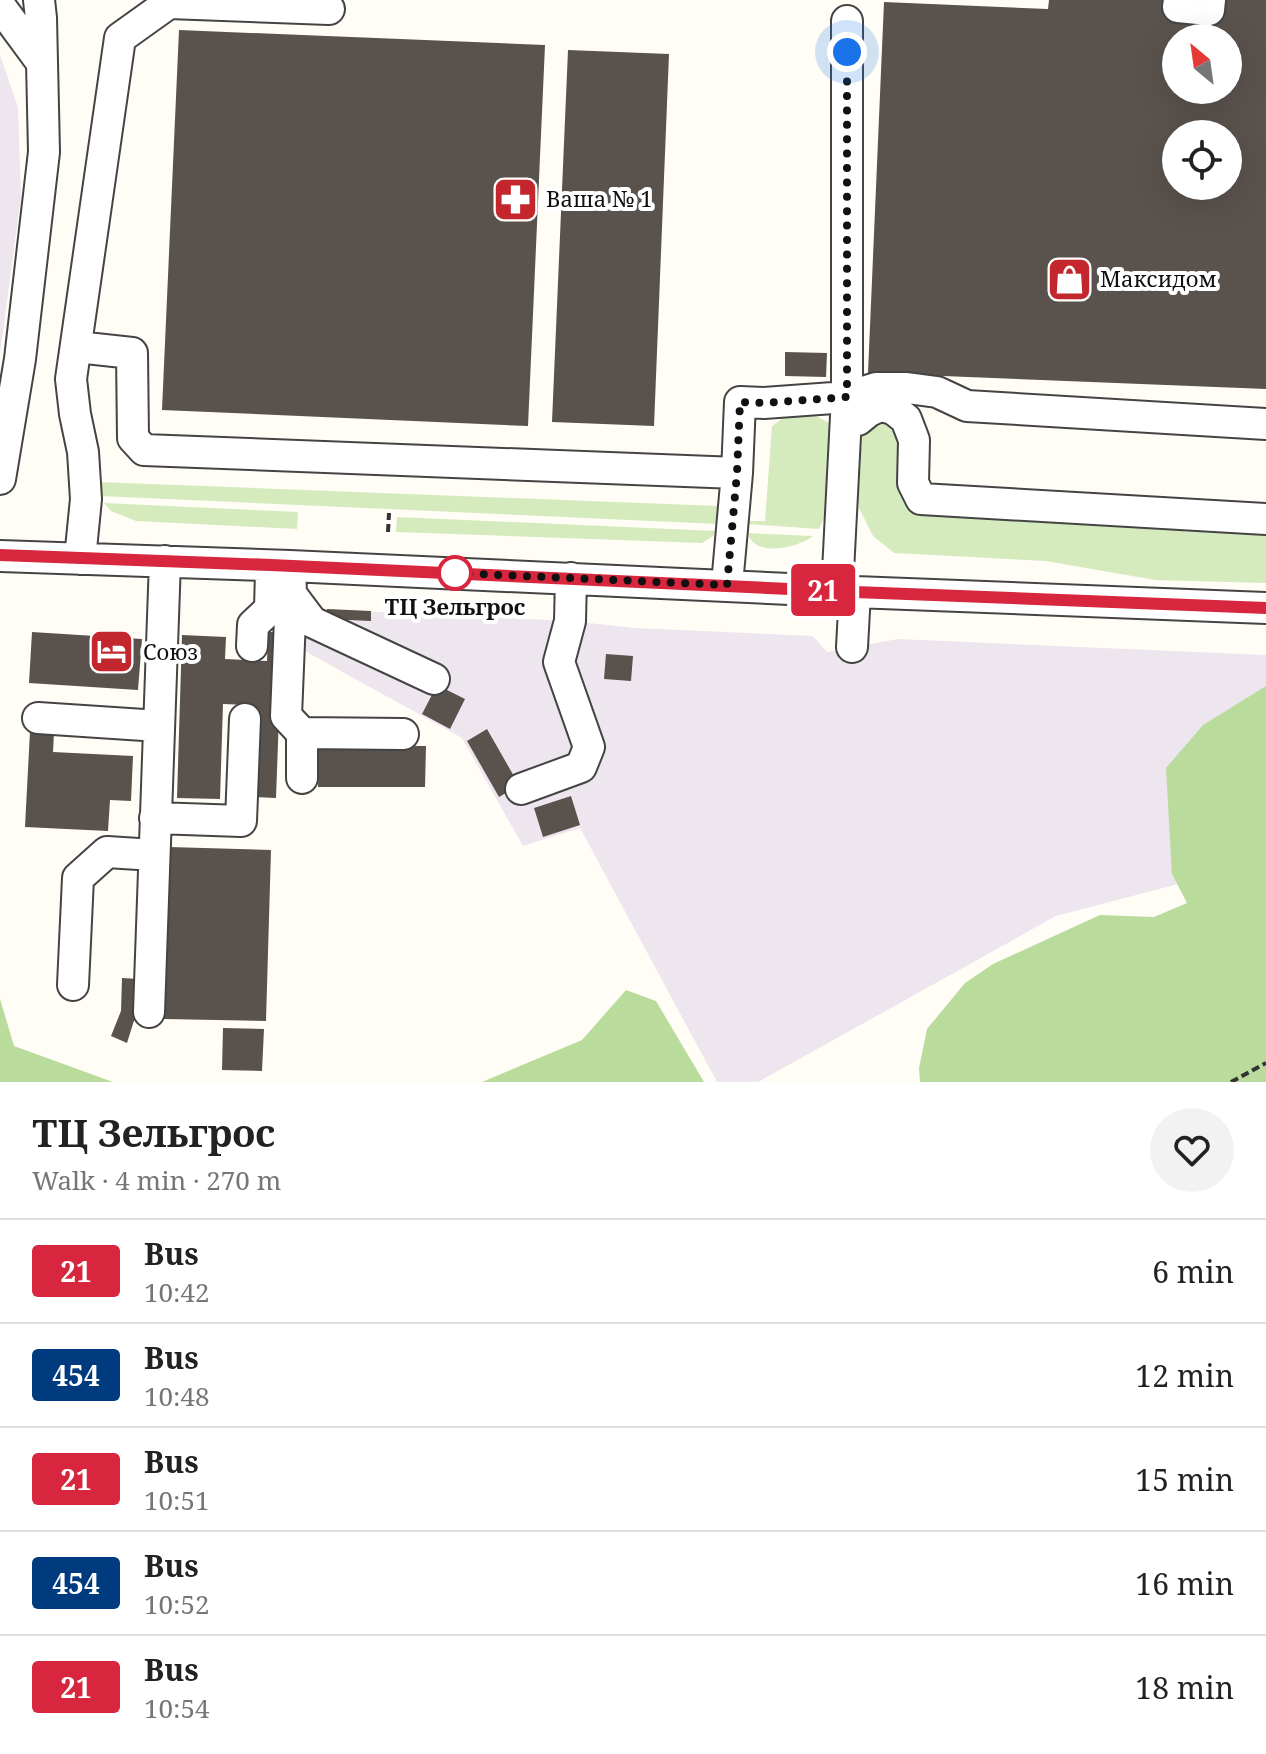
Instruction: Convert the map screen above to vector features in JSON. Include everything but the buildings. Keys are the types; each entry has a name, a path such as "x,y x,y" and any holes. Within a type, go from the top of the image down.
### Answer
{"street":[{"path":"0,479 20,359 44,152 39,0"},
{"path":"1179,0 1178,7 1209,10 1210,0"},
{"path":"80,559 86,499 83,452 71,379 120,38 169,3 329,9"},
{"path":"0,6 42,63"},
{"path":"847,21 846,591 852,647"},
{"path":"77,347 132,353 133,438 144,450 737,473"},
{"path":"957,376 967,406"},
{"path":"727,585 740,402 847,397 876,388 907,388 937,392 967,406 1266,424"},
{"path":"845,432 869,411 880,406 893,409 906,419 914,440 913,483 921,499 1266,519"},
{"path":"0,556 165,561 284,575 571,578 1266,608"},
{"path":"149,1012 165,561"},
{"path":"252,646 253,625 270,609 284,575"},
{"path":"284,575 312,622 434,679"},
{"path":"284,575 286,716 302,733 302,778"},
{"path":"521,789 581,767 589,747 559,662 570,621 571,578"},
{"path":"38,718 159,726"},
{"path":"155,818 241,821 245,719"},
{"path":"302,733 403,734"},
{"path":"73,985 78,878 107,852 154,855"}],"path":[{"path":"388,532 389,513"},
{"path":"1231,1082 1266,1063"}],"shaded area":[{"path":"0,55 18,107 21,196 0,354"},
{"path":"320,609 813,636 827,652 898,639 1266,655 1266,861 1056,916 758,1082 717,1082 580,828 523,846 462,738 303,650 302,638"}],"green space":[{"path":"787,415 814,415 829,423 826,514 819,529 748,524 748,521 765,521 772,426"},
{"path":"882,420 898,425 910,505 920,515 1266,531 1266,583 1155,580 1046,561 894,553 873,536 858,506 862,435 868,425"},
{"path":"99,482 718,506 718,524 101,496"},
{"path":"104,503 298,512 297,529 136,521 111,511"},
{"path":"397,517 716,531 702,543 396,532"},
{"path":"748,533 813,536 787,547 767,548 752,541"},
{"path":"1266,686 1266,1082 920,1082 919,1068 927,1029 965,983 993,964 1100,915 1154,917 1187,903 1172,874 1166,768 1203,725"},
{"path":"626,990 656,1001 704,1082 482,1082 582,1040"},
{"path":"0,999 14,1046 113,1082 0,1082"}],"bus line":[{"name":"21","path":"0,555 1266,608"}],"place":[{"name":"Ваша № 1","path":"515,199"},
{"name":"Максидом","path":"1069,279"},
{"name":"ТЦ Зельгрос","path":"455,573"},
{"name":"Союз","path":"112,652"}],"route":[{"path":"455,573 727,585 740,402 847,397 847,52"}]}
